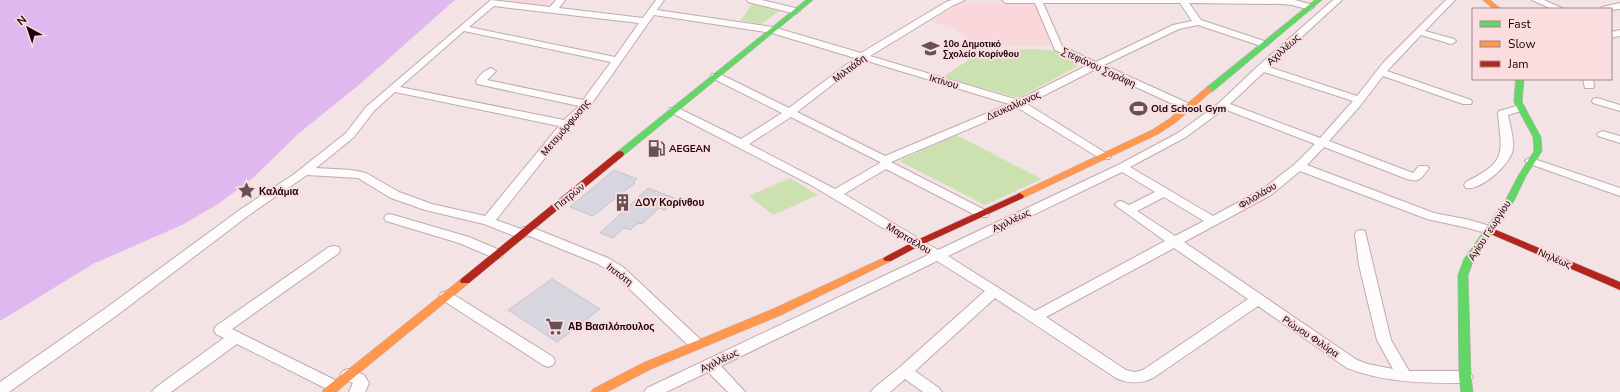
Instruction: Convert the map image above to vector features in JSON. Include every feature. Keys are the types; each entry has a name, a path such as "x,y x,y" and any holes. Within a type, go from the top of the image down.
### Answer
{"street":[{"path":"552,11 561,0"},
{"name":"Μεταμόρφωσης","path":"488,221 566,124 586,104 660,0"},
{"path":"751,0 796,12"},
{"name":"Πατρών","path":"330,390 810,0"},
{"name":"Μιλτιάδη","path":"741,144 790,113 863,56 949,4 961,0"},
{"path":"1006,0 1282,1 1293,2 1310,8"},
{"name":"Στεφάνου Σαράφη","path":"1038,0 1058,48 1188,107"},
{"path":"1182,0 1198,22 1264,44"},
{"name":"Αχιλλέως","path":"597,392 647,366 696,344 777,312 852,277 918,243 1105,157 1164,126 1319,0"},
{"name":"Αχιλλέως","path":"652,392 1122,167 1195,127 1224,104 1338,0"},
{"name":"Φιλολάου","path":"1035,317 1176,242 1212,220 1267,192 1299,166 1322,142 1359,100 1386,65 1451,0"},
{"path":"1486,0 1497,8"},
{"path":"1536,0 1557,8"},
{"path":"0,390 111,312 249,209 305,171 350,135 365,114 462,28 494,2 552,11 645,21"},
{"path":"1610,8 1620,6"},
{"name":"Ικτίνου","path":"652,12 773,30 1019,104 1105,157"},
{"name":"Δευκαλίωνος","path":"835,194 886,162 1019,104 1176,27 1198,22"},
{"path":"462,28 617,60"},
{"path":"1420,32 1452,41"},
{"path":"1262,68 1359,100"},
{"path":"491,71 482,79 481,82 586,104"},
{"path":"1381,72 1467,102"},
{"path":"716,76 886,162 983,214"},
{"name":"Αγίου Γεωργίου","path":"1466,385 1463,275 1469,259 1509,201 1522,176 1538,151 1536,137 1518,102 1520,80"},
{"path":"393,89 566,124"},
{"path":"1597,101 1620,108"},
{"path":"1224,104 1411,177 1415,178 1423,168"},
{"path":"1470,185 1488,175 1506,155 1507,148 1503,113 1520,108"},
{"name":"Μαρτσέλου","path":"674,110 835,194 918,243 1035,317 1121,374 1135,379 1148,374 1257,300"},
{"path":"1602,134 1620,140"},
{"path":"1531,161 1620,192"},
{"path":"1299,166 1431,216 1470,224 1489,230"},
{"path":"1122,167 1212,220"},
{"path":"305,171 362,175 395,195 429,207 488,221 524,232"},
{"name":"Ρώμου Φιλύρα","path":"1164,192 1125,208 1352,364 1367,370 1405,377 1466,385"},
{"path":"390,218 464,240 498,254"},
{"name":"Νηλέως","path":"1489,230 1620,286"},
{"name":"Ιππότη","path":"524,232 604,262 618,270 696,344"},
{"path":"1361,234 1366,265 1384,340 1405,377"},
{"path":"330,390 221,330 334,250"},
{"path":"879,392 905,371 994,291"},
{"path":"446,296 548,361"},
{"path":"160,392 236,337"},
{"path":"710,364 737,392"},
{"path":"905,371 934,392"},
{"path":"348,375 359,379 361,383 357,392"}],"shaded area":[{"path":"0,0 455,0 360,84 298,134 253,178 218,204 184,224 93,264 0,321"},
{"path":"510,0 551,0 543,8 506,4"},
{"path":"970,3 1037,4 1051,46 981,46 952,28 931,21 959,5"}],"green space":[{"path":"752,4 779,11 762,24 742,21 741,20"},
{"path":"1032,49 1066,54 1076,61 1078,66 1018,98 943,77 982,51"},
{"path":"956,135 1042,179 985,205 899,161"},
{"path":"790,178 818,195 773,215 749,196"}],"building":[{"path":"614,170 637,179 633,182 635,183 593,216 570,207"},
{"path":"648,188 677,199 665,210 659,208 642,224 638,223 630,230 624,228 613,238 600,233"},
{"name":"ΑΒ Βασιλόπουλος","path":"552,279 600,309 557,342 508,310"}],"traffic: fast":[{"path":"620,154 810,0"},
{"path":"1209,90 1319,0"},
{"path":"1467,392 1465,377 1463,275 1469,259 1509,201 1522,176 1538,151 1537,137 1518,102 1520,80"}],"traffic: slow":[{"path":"1486,0 1497,8"},
{"path":"1020,196 1155,132 1172,121 1209,90"},
{"path":"597,392 647,366 777,312 888,259"},
{"path":"328,392 465,281"}],"traffic: jam":[{"path":"465,281 620,154"},
{"path":"888,259 918,243 1020,196"},
{"path":"1489,230 1620,286"}],"place":[{"name":"10ο Δημοτικό Σχολείο Κορίνθου","path":"930,49"},
{"name":"Old School Gym","path":"1138,108"},
{"name":"AEGEAN","path":"656,148"},
{"name":"Καλάμια","path":"246,191"},
{"name":"ΔΟΥ Κορίνθου","path":"622,202"},
{"name":"ΑΒ Βασιλόπουλος","path":"555,326"}]}
